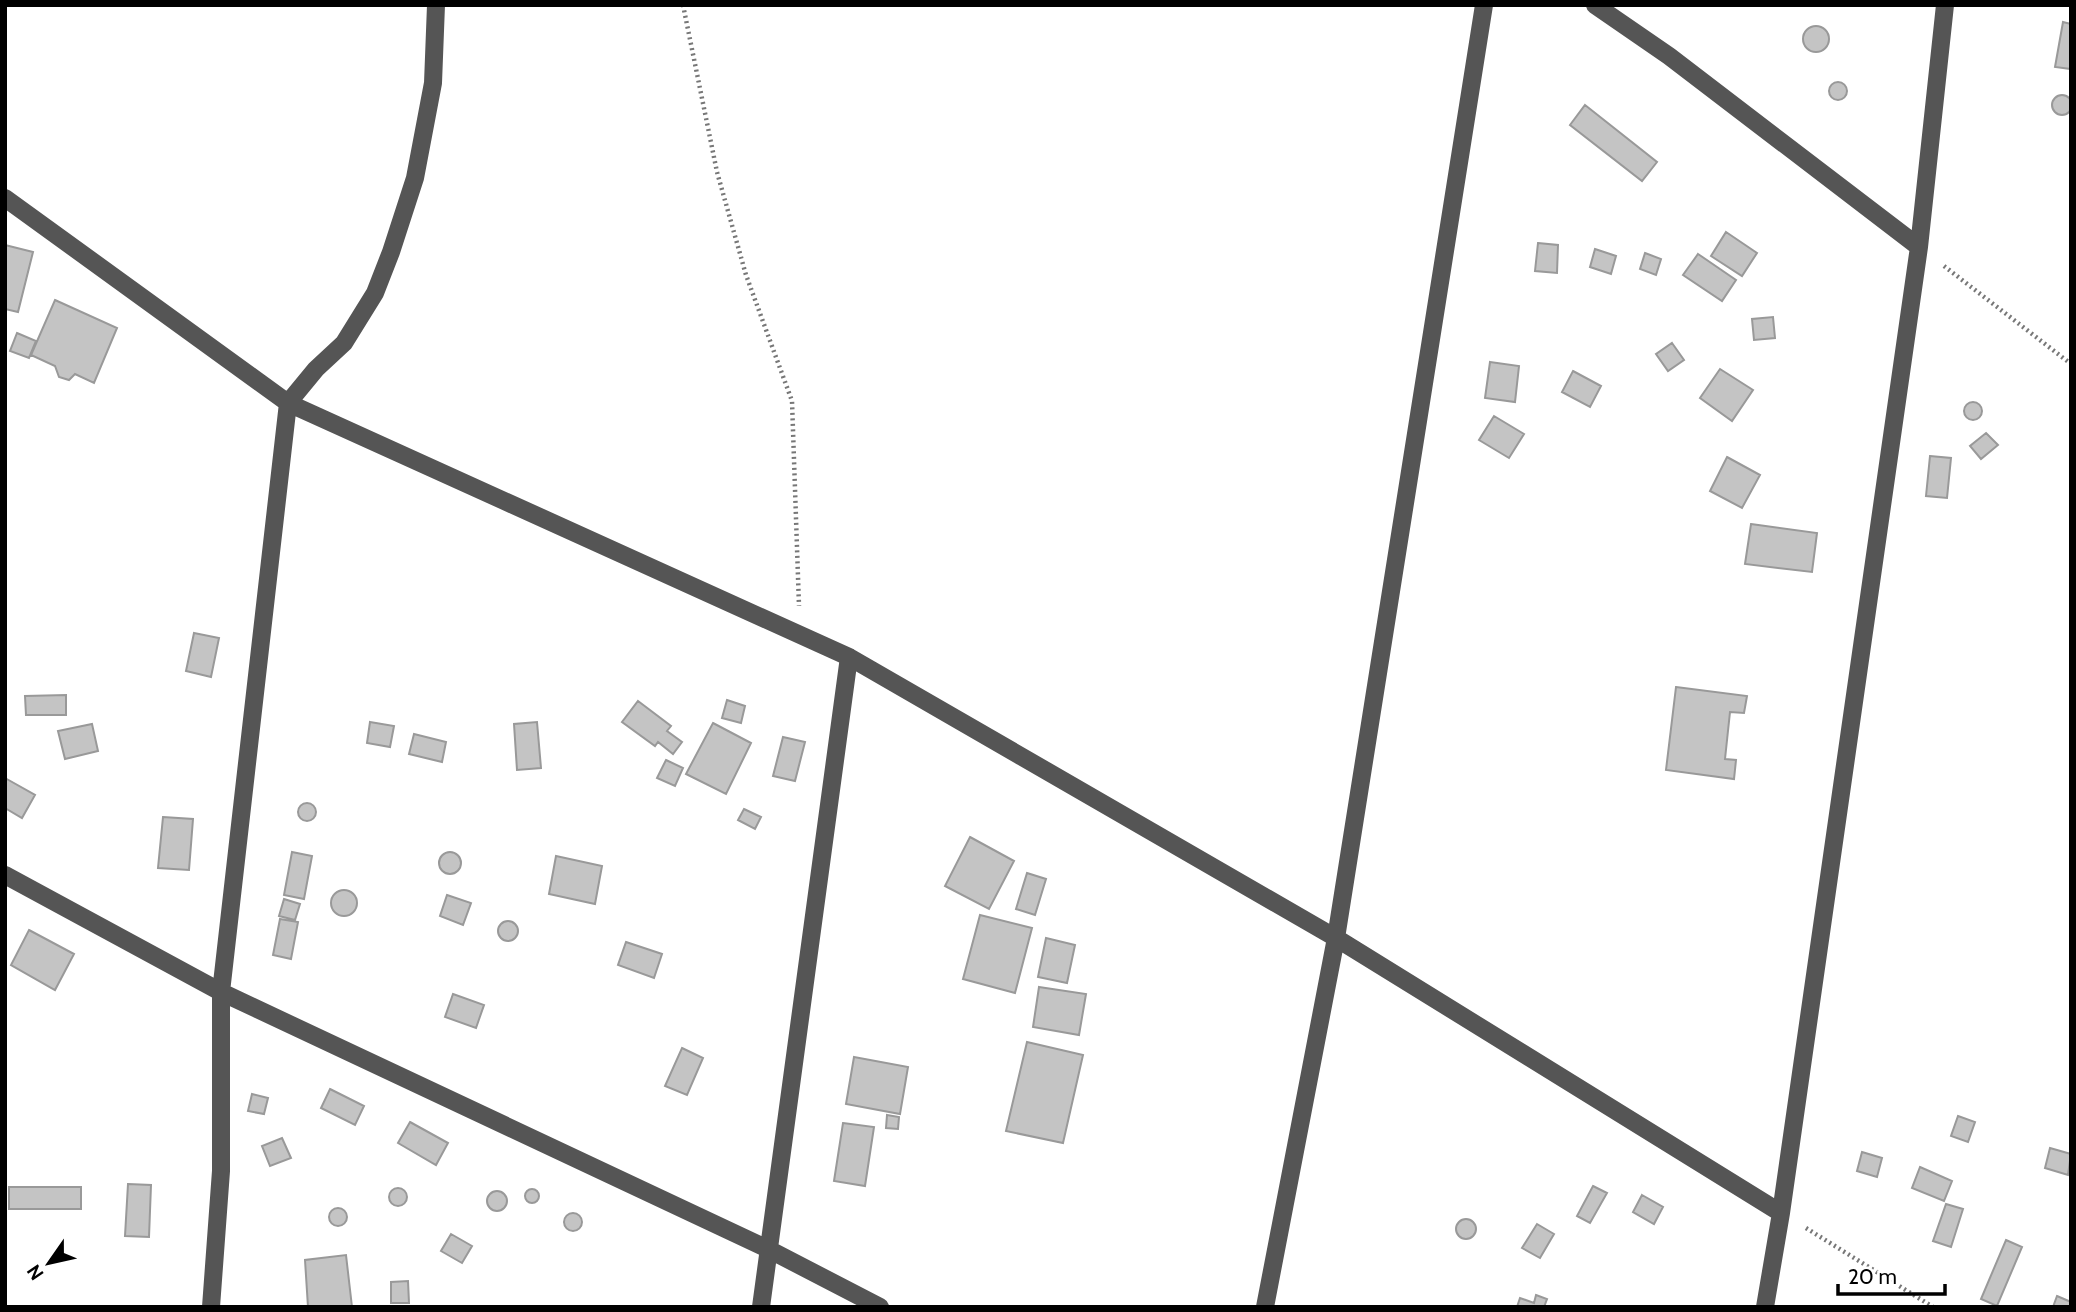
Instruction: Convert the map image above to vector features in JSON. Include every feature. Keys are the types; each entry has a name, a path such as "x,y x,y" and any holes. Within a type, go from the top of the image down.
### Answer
{"street":[{"path":"211,1307 221,1171 221,992 288,403 316,369 344,343 375,293 391,252 415,178 433,83 436,5"},
{"path":"1265,1307 1336,938 1483,5"},
{"path":"1595,5 1669,56 1919,247"},
{"path":"1765,1307 1781,1213 1919,247 1945,5"},
{"path":"5,198 288,403 849,657 1336,938 1781,1213"},
{"path":"761,1307 849,657"},
{"path":"5,875 221,992 768,1249 880,1307"}],"path":[{"path":"683,5 716,172 746,275 793,401 800,635"},
{"path":"1919,247 2071,365"},
{"path":"1781,1213 1933,1307"}],"building":[{"path":"2063,22 2071,24 2071,69 2055,67"},
{"path":"1816,26 1825,30 1829,39 1825,48 1816,52 1807,48 1803,39 1807,30"},
{"path":"1838,82 1844,85 1847,91 1844,97 1838,100 1832,97 1829,91 1832,85"},
{"path":"2062,95 2069,98 2072,105 2069,112 2062,115 2055,112 2052,105 2055,98"},
{"path":"1585,105 1657,162 1642,181 1570,125"},
{"path":"1726,232 1757,253 1742,276 1711,256"},
{"path":"1538,243 1558,245 1557,273 1535,271"},
{"path":"5,245 33,252 18,312 5,309"},
{"path":"1595,249 1616,256 1611,274 1590,267"},
{"path":"1645,253 1661,259 1656,275 1640,269"},
{"path":"1698,254 1736,280 1722,301 1683,275"},
{"path":"55,300 117,328 94,383 75,374 69,380 59,377 55,366 31,355"},
{"path":"1773,317 1775,338 1754,340 1752,319"},
{"path":"17,333 36,341 29,358 10,351"},
{"path":"1672,343 1684,360 1668,371 1656,354"},
{"path":"1490,362 1519,366 1515,402 1485,398"},
{"path":"1720,369 1753,390 1732,421 1700,398"},
{"path":"1573,371 1601,386 1590,407 1562,392"},
{"path":"1969,402 1977,402 1982,411 1980,418 1969,420 1964,415 1964,407"},
{"path":"1494,416 1524,434 1509,458 1479,440"},
{"path":"1986,433 1998,445 1981,459 1970,446"},
{"path":"1930,456 1951,458 1947,498 1926,496"},
{"path":"1727,457 1760,475 1742,508 1710,491"},
{"path":"1751,524 1817,533 1812,572 1745,564"},
{"path":"194,633 219,638 211,677 186,671"},
{"path":"1676,687 1747,696 1744,713 1730,712 1725,759 1736,760 1734,779 1666,770"},
{"path":"66,695 66,715 26,715 25,696"},
{"path":"727,700 745,706 741,723 722,718"},
{"path":"638,701 671,726 667,731 682,742 673,754 658,742 655,746 622,722"},
{"path":"370,722 394,726 390,747 367,743"},
{"path":"537,722 541,768 517,770 514,724"},
{"path":"713,723 751,743 726,794 686,774"},
{"path":"92,724 98,751 65,759 58,731"},
{"path":"414,734 446,742 442,762 409,754"},
{"path":"783,737 805,742 795,781 773,776"},
{"path":"666,760 683,768 675,786 657,778"},
{"path":"5,778 35,795 22,818 5,808"},
{"path":"303,803 311,803 316,812 314,819 303,821 298,816 298,808"},
{"path":"744,809 761,817 755,829 738,820"},
{"path":"163,817 193,819 189,870 158,868"},
{"path":"970,837 1014,861 989,909 945,886"},
{"path":"292,852 312,856 304,899 284,895"},
{"path":"450,852 460,859 461,863 454,873 450,874 440,867 439,863 446,853"},
{"path":"556,856 602,866 595,904 549,894"},
{"path":"1027,873 1046,879 1035,915 1016,909"},
{"path":"344,890 353,894 357,903 353,912 344,916 335,912 331,903 335,894"},
{"path":"447,895 471,903 463,925 440,916"},
{"path":"284,899 300,904 295,920 279,916"},
{"path":"980,915 1032,928 1015,993 963,979"},
{"path":"280,919 298,922 291,959 273,955"},
{"path":"508,921 515,924 518,931 515,938 508,941 501,938 498,931 501,924"},
{"path":"29,930 74,954 55,990 11,965"},
{"path":"1046,938 1075,945 1067,983 1038,977"},
{"path":"626,942 662,954 654,978 618,965"},
{"path":"1039,987 1086,994 1079,1035 1033,1027"},
{"path":"453,994 484,1005 476,1028 445,1017"},
{"path":"1027,1042 1083,1055 1063,1143 1006,1131"},
{"path":"682,1048 703,1058 687,1095 665,1086"},
{"path":"854,1057 908,1067 900,1114 846,1104"},
{"path":"330,1089 364,1106 355,1125 321,1108"},
{"path":"252,1094 268,1098 264,1114 248,1111"},
{"path":"887,1115 899,1117 898,1129 886,1128"},
{"path":"1958,1116 1975,1122 1968,1142 1951,1136"},
{"path":"410,1122 448,1143 436,1165 398,1143"},
{"path":"843,1123 874,1127 865,1186 834,1181"},
{"path":"282,1138 291,1158 270,1166 262,1146"},
{"path":"2050,1148 2071,1154 2068,1175 2045,1168"},
{"path":"1862,1152 1882,1158 1877,1177 1857,1171"},
{"path":"1920,1167 1952,1181 1944,1201 1912,1188"},
{"path":"128,1184 151,1185 149,1237 125,1236"},
{"path":"1593,1186 1607,1193 1590,1223 1577,1216"},
{"path":"9,1187 81,1187 81,1209 9,1209"},
{"path":"394,1188 402,1188 407,1197 405,1204 394,1206 389,1201 389,1193"},
{"path":"532,1189 537,1191 537,1201 532,1203 527,1201 525,1196 527,1191"},
{"path":"497,1191 504,1194 507,1201 504,1208 497,1211 490,1208 487,1201 490,1194"},
{"path":"1642,1195 1663,1207 1654,1224 1633,1212"},
{"path":"1946,1204 1963,1209 1951,1247 1933,1241"},
{"path":"338,1208 344,1211 347,1217 344,1223 338,1226 332,1223 329,1217 332,1211"},
{"path":"573,1213 579,1216 582,1222 579,1228 573,1231 567,1228 564,1222 567,1216"},
{"path":"1466,1219 1473,1222 1476,1229 1473,1236 1466,1239 1459,1236 1456,1229 1459,1222"},
{"path":"1537,1224 1554,1234 1540,1258 1522,1248"},
{"path":"451,1234 472,1246 462,1263 441,1251"},
{"path":"2006,1240 2022,1247 1997,1306 1981,1299"},
{"path":"346,1255 352,1307 308,1307 305,1260"},
{"path":"408,1281 409,1303 391,1303 391,1282"},
{"path":"1536,1295 1547,1299 1544,1307 1517,1307 1520,1298 1534,1303"},
{"path":"2057,1296 2071,1302 2071,1307 2053,1307"}]}
